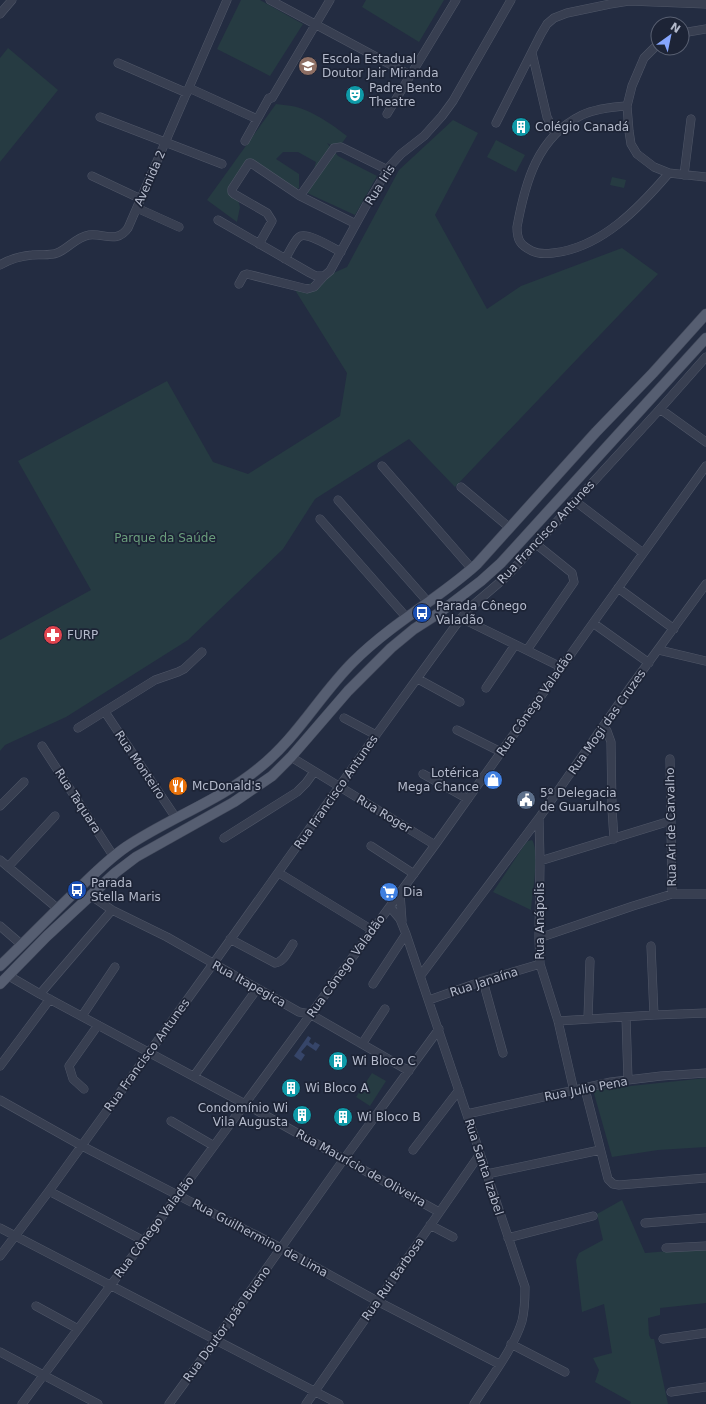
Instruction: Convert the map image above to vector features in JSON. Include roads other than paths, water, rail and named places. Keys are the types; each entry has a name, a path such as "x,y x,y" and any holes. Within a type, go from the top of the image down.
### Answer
{"main road":[{"path":"0,966 58,908 114,857 139,839 230,789 259,768 278,751 353,662 406,618 472,569 596,432 653,373 706,314"},
{"path":"0,984 90,895 115,873 136,857 255,789 276,773 291,758 348,691 377,661 409,633 445,609 488,576 706,338"},
{"path":"553,480 566,491"}],"street":[{"path":"0,14 12,0"},
{"name":"Avenida 2","path":"0,265 18,257 56,253 66,248 78,238 88,235 118,237 124,234 141,199 227,0"},
{"path":"270,0 410,75"},
{"path":"244,141 316,26 330,0"},
{"path":"387,114 456,0"},
{"name":"Rua Iris","path":"239,284 244,275 247,274 307,289 314,287 330,271 388,170 401,154 424,136 453,101 511,0"},
{"path":"496,123 541,34 547,24 554,18 567,13 630,1 706,4"},
{"path":"690,32 706,29"},
{"path":"650,51 641,63 626,106 628,131 631,144 637,154 654,167 669,173 706,177"},
{"path":"532,53 547,117 555,134"},
{"path":"118,63 257,119"},
{"path":"626,106 606,108 582,115 561,128 555,134 537,159 530,175 518,220 517,236 519,242 524,247 534,252 545,254 563,252 577,248 600,236 621,221 638,206 669,173"},
{"path":"100,117 222,164"},
{"path":"684,175 691,119"},
{"path":"300,196 334,148 337,146 342,147 388,170"},
{"path":"259,244 272,221 270,217 267,213 232,192 232,189 247,164 251,163 300,196 356,224"},
{"path":"92,176 141,199"},
{"path":"136,208 179,227"},
{"path":"218,220 316,276 324,276"},
{"path":"285,259 299,237 304,235 310,236 340,252"},
{"name":"Rua Francisco Antunes","path":"0,1256 82,1146 461,618 472,606 507,576 660,409 706,356"},
{"path":"660,409 706,442"},
{"path":"382,466 472,569"},
{"name":"Rua Cônego Valadão","path":"22,1404 390,907 706,466"},
{"path":"461,487 510,528"},
{"path":"338,500 428,602"},
{"path":"575,501 643,553"},
{"path":"320,519 406,618"},
{"path":"526,650 573,584 574,577 572,573 536,544"},
{"name":"Rua Mogi das Cruzes","path":"421,975 539,818 706,584"},
{"path":"618,588 674,629"},
{"path":"461,618 561,667"},
{"path":"593,623 649,663"},
{"path":"486,688 515,645"},
{"path":"659,650 706,661"},
{"path":"78,728 155,680 184,669 202,652"},
{"path":"418,679 460,702"},
{"name":"Rua Monteiro","path":"105,712 176,818"},
{"path":"344,718 376,735"},
{"path":"604,727 611,742 614,839"},
{"path":"457,730 501,752"},
{"name":"Rua Taquara","path":"42,746 114,857"},
{"name":"Rua Roger","path":"291,758 435,845"},
{"name":"Rua Ari de Carvalho","path":"670,759 672,894"},
{"path":"224,838 297,792 314,772"},
{"path":"423,774 468,799"},
{"path":"0,806 24,782"},
{"path":"8,867 55,816"},
{"name":"Rua Anápolis","path":"539,818 540,964 558,1021 574,1091"},
{"path":"540,861 670,821"},
{"path":"371,846 414,874"},
{"path":"0,860 58,908"},
{"path":"279,873 372,930"},
{"name":"Rua Santa Izabel","path":"400,893 402,924"},
{"path":"539,938 672,894 706,894"},
{"name":"Rua Itapegica","path":"90,895 112,910 167,937 299,1012 310,1014 409,1071"},
{"name":"Rua Santa Izabel","path":"390,907 396,913 402,924 421,975 524,1287 525,1305 522,1321 511,1344 474,1404"},
{"path":"40,994 112,910"},
{"path":"0,926 22,945"},
{"path":"373,984 406,934"},
{"path":"230,939 275,963 280,962 292,944"},
{"path":"651,946 654,1015"},
{"path":"588,1018 590,961"},
{"name":"Rua Janaína","path":"429,1000 483,981 540,964"},
{"path":"82,1016 115,967"},
{"name":"Rua Maurício de Oliveira","path":"9,976 194,1076 439,1212"},
{"path":"483,981 503,1054"},
{"path":"194,1076 257,989"},
{"path":"0,1066 50,999"},
{"path":"362,1044 385,1010"},
{"path":"558,1021 588,1018 706,1013"},
{"path":"626,1017 628,1080"},
{"path":"84,1089 73,1078 69,1066 98,1025"},
{"name":"Rua Doutor João Bueno","path":"169,1404 439,1029"},
{"name":"Rua Julio Pena","path":"467,1114 611,1082 660,1076 706,1073"},
{"path":"585,1089 608,1178 613,1184 619,1185 706,1178"},
{"path":"413,1150 459,1090"},
{"name":"Rua Guilhermino de Lima","path":"0,1100 82,1146 281,1248 377,1301 499,1364"},
{"path":"171,1121 214,1146"},
{"path":"487,1174 600,1150"},
{"name":"Rua Rui Barbosa","path":"306,1404 480,1154"},
{"path":"49,1191 144,1241"},
{"path":"508,1238 593,1216"},
{"path":"645,1222 706,1218"},
{"path":"430,1225 453,1237"},
{"path":"0,1228 215,1341 339,1404"},
{"path":"666,1248 706,1246"},
{"path":"36,1306 78,1329"},
{"path":"663,1339 706,1332"},
{"path":"511,1344 565,1372"},
{"path":"0,1352 98,1404"},
{"path":"671,1392 706,1387"}],"water":[{"path":"308,1036 311,1038 309,1042 313,1045 315,1042 320,1045 316,1051 307,1045 301,1052 305,1055 301,1061 294,1056"}],"place":[{"name":"Escola Estadual Doutor Jair Miranda","path":"308,66"},
{"name":"Padre Bento Theatre","path":"355,95"},
{"name":"Colégio Canadá","path":"521,127"},
{"name":"Parada Cônego Valadão","path":"422,613"},
{"name":"FURP","path":"53,635"},
{"name":"Lotérica Mega Chance","path":"493,780"},
{"name":"McDonald's","path":"178,786"},
{"name":"5º Delegacia de Guarulhos","path":"526,800"},
{"name":"Parada Stella Maris","path":"77,890"},
{"name":"Dia","path":"389,892"},
{"name":"Wi Bloco C","path":"338,1061"},
{"name":"Wi Bloco A","path":"291,1088"},
{"name":"Condomínio Wi Vila Augusta","path":"302,1115"},
{"name":"Wi Bloco B","path":"343,1117"}],"park label":[{"name":"Parque da Saúde","path":"165,538"}]}
